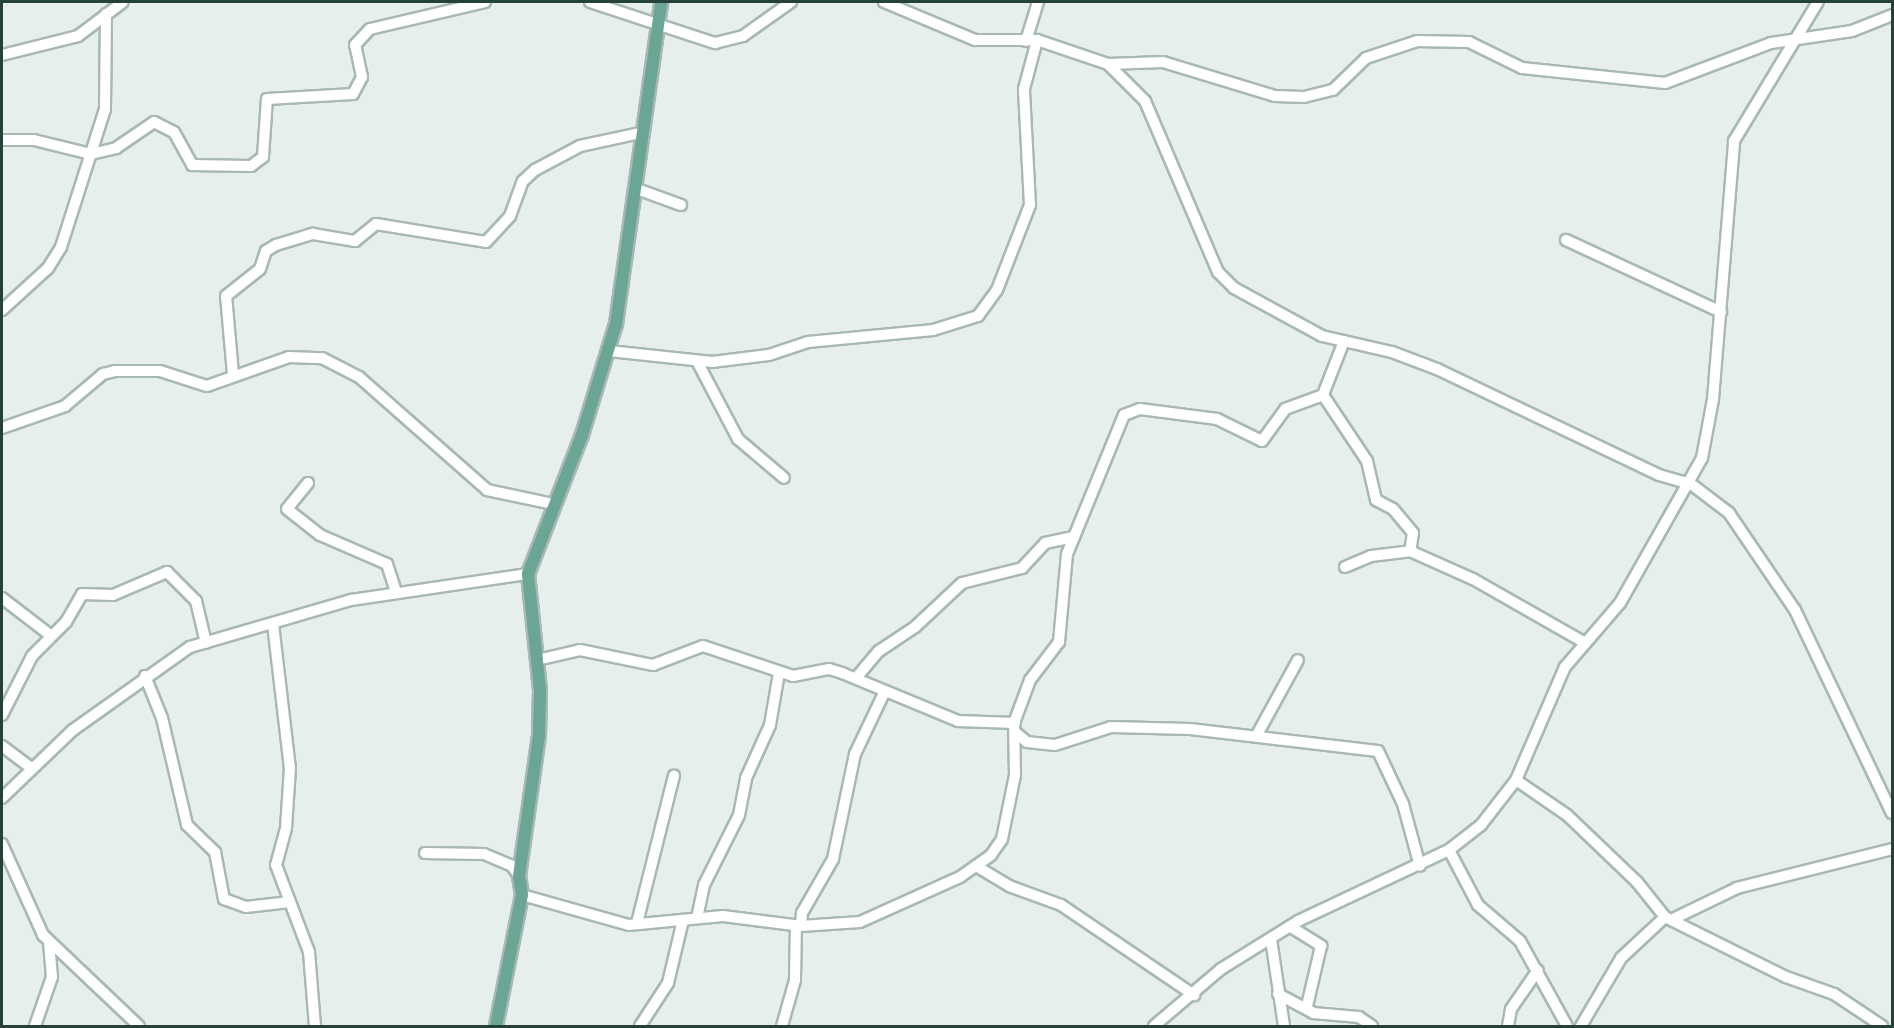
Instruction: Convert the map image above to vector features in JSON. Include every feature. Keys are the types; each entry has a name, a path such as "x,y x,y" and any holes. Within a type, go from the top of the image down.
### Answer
{"main road":[{"path":"496,1026 522,895 519,876 537,769 537,660 528,574 609,351 661,2"}],"street":[{"path":"2,56 78,36 123,2"},
{"path":"2,140 34,140 91,154 116,148 154,122 174,132 192,165 251,166 263,157 267,99 353,94 362,77 355,45 370,29 485,2"},
{"path":"590,2 658,27 715,43 730,41 791,2"},
{"path":"884,2 975,40 1031,41 1108,64 1162,62 1275,96 1304,97 1333,90 1366,58 1445,38 1478,45 1522,68 1652,83 1698,74 1771,43 1795,42 1852,30 1893,15"},
{"path":"609,351 698,363 769,355 808,342 854,342 933,330 978,316 997,290 1030,206 1024,89 1038,2"},
{"path":"1154,1026 1194,995 1221,969 1291,927 1345,895 1420,867 1449,850 1481,825 1516,780 1565,667 1620,603 1691,484 1707,439 1721,312 1734,141 1818,2"},
{"path":"2,310 55,258 105,109 106,14"},
{"path":"1108,64 1145,101 1218,272 1234,288 1288,320 1344,341 1437,369 1659,475 1691,484 1729,513 1777,578 1877,772 1893,813"},
{"path":"233,374 226,296 260,268 266,251 276,245 313,234 355,241 376,224 486,242 510,216 523,181 535,170 580,146 640,133"},
{"path":"634,188 681,205"},
{"path":"1566,240 1721,312"},
{"path":"522,895 629,925 697,918 798,926 874,917 976,866 1002,839 1015,775 1011,753 1016,728 1030,680 1059,642 1063,581 1074,537 1124,415 1140,409 1217,418 1262,441 1285,409 1323,395 1344,341"},
{"path":"2,428 65,406 103,374 160,371 207,386 233,374 289,357 340,363 487,490 553,504"},
{"path":"698,363 738,439 784,478"},
{"path":"1323,395 1366,461 1376,500 1393,509 1413,534 1410,551"},
{"path":"308,483 287,509 320,535 387,564 396,592"},
{"path":"856,678 879,651 915,627 963,583 1022,568 1045,543 1074,537"},
{"path":"1345,567 1371,556 1410,551 1473,579 1585,643"},
{"path":"2,715 49,634 66,622 82,594 113,595 167,572 196,601 206,643"},
{"path":"2,798 30,767 145,676 178,653 273,624 307,610 396,592 528,574"},
{"path":"2,598 49,634"},
{"path":"273,624 290,768 286,828 276,866 315,979 310,1009 315,1026"},
{"path":"537,660 580,650 653,665 704,646 779,673 805,675 829,669 958,721 1016,728 1027,742 1055,745 1110,727 1258,733 1378,751 1403,804 1420,867"},
{"path":"1258,733 1298,660"},
{"path":"697,918 704,885 739,815 746,778 770,725 779,673"},
{"path":"145,676 162,718 187,825 215,852 224,899 246,907 290,902"},
{"path":"782,1026 795,980 798,926 833,859 855,754 884,693"},
{"path":"2,746 30,767"},
{"path":"637,923 674,776"},
{"path":"1516,780 1561,809 1637,882 1670,918 1786,977 1834,994 1882,1026"},
{"path":"2,844 50,943 139,1026"},
{"path":"1581,1026 1621,958 1670,918 1737,888 1893,849"},
{"path":"1449,850 1478,905 1508,927 1538,970 1567,1026"},
{"path":"424,853 484,854 512,866 519,876"},
{"path":"976,866 1009,886 1061,905 1194,995"},
{"path":"640,1026 668,982 683,920"},
{"path":"1291,927 1321,946 1307,1006"},
{"path":"1271,939 1284,1026"},
{"path":"35,1026 52,977 50,943"},
{"path":"1508,1026 1511,1009 1538,970"},
{"path":"1278,994 1307,1006 1313,1013 1359,1017 1372,1026"}]}
